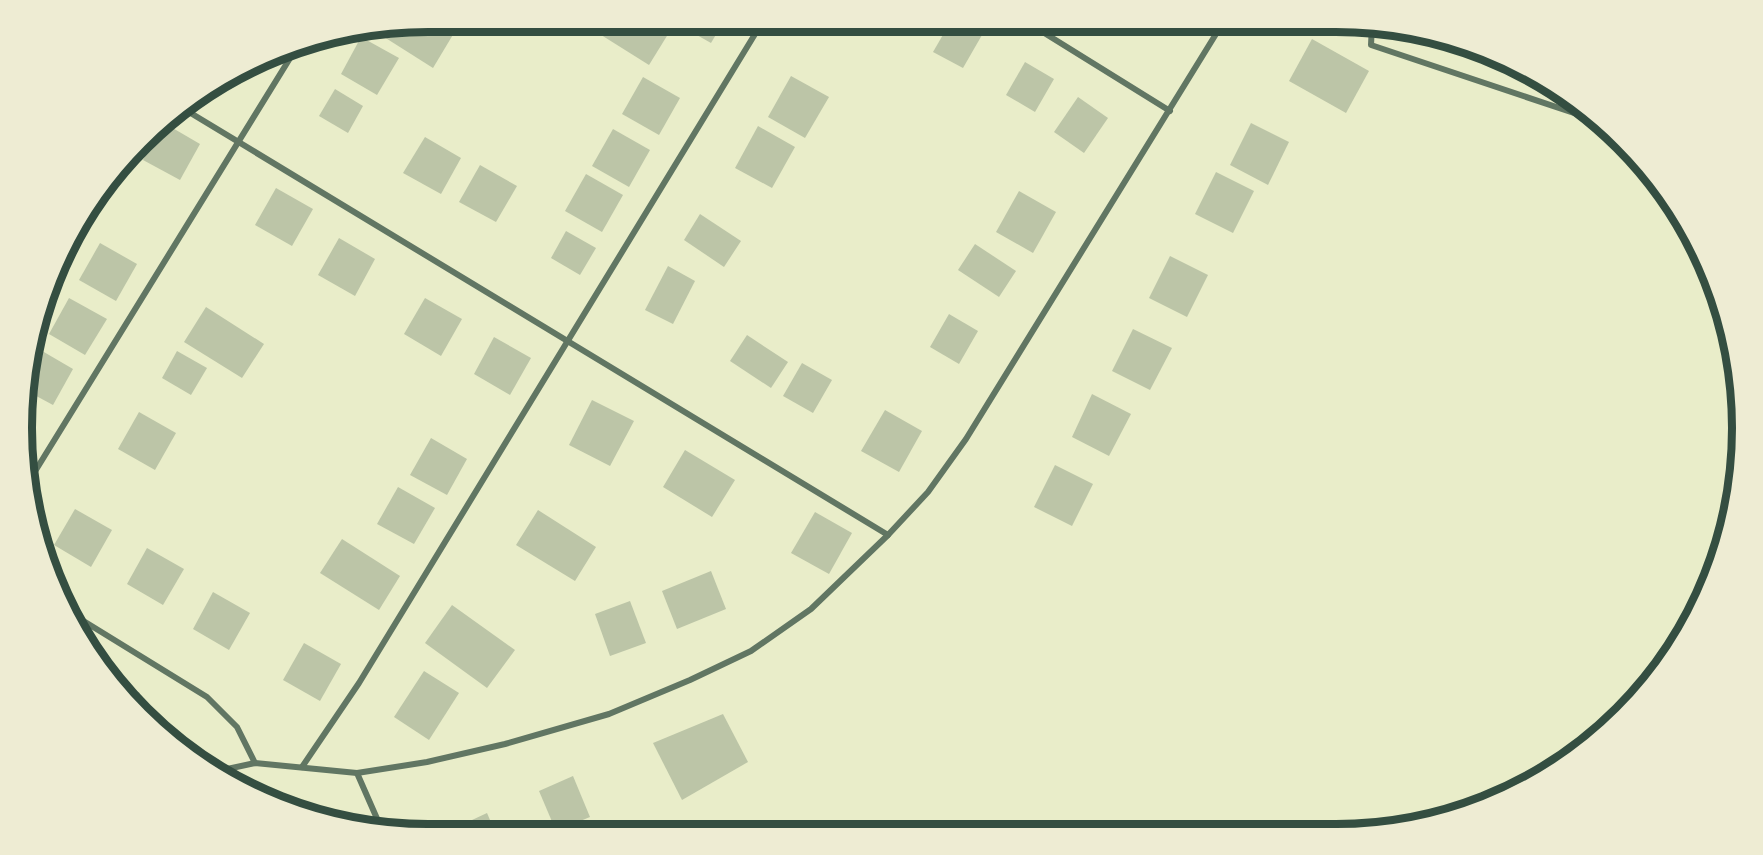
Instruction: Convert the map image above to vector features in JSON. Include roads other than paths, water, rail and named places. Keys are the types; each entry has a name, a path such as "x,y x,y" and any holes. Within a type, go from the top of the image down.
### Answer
{"street":[{"path":"302,767 359,683 756,32"},
{"path":"1043,32 1170,111"},
{"path":"227,769 255,763 357,773 427,762 505,744 609,714 690,680 751,651 811,609 888,535 928,492 966,439 1217,32"},
{"path":"1372,33 1371,45 1579,115"},
{"path":"34,473 291,56"},
{"path":"188,111 888,535"},
{"path":"81,620 207,697 237,727 255,763"},
{"path":"357,773 378,820"}]}
